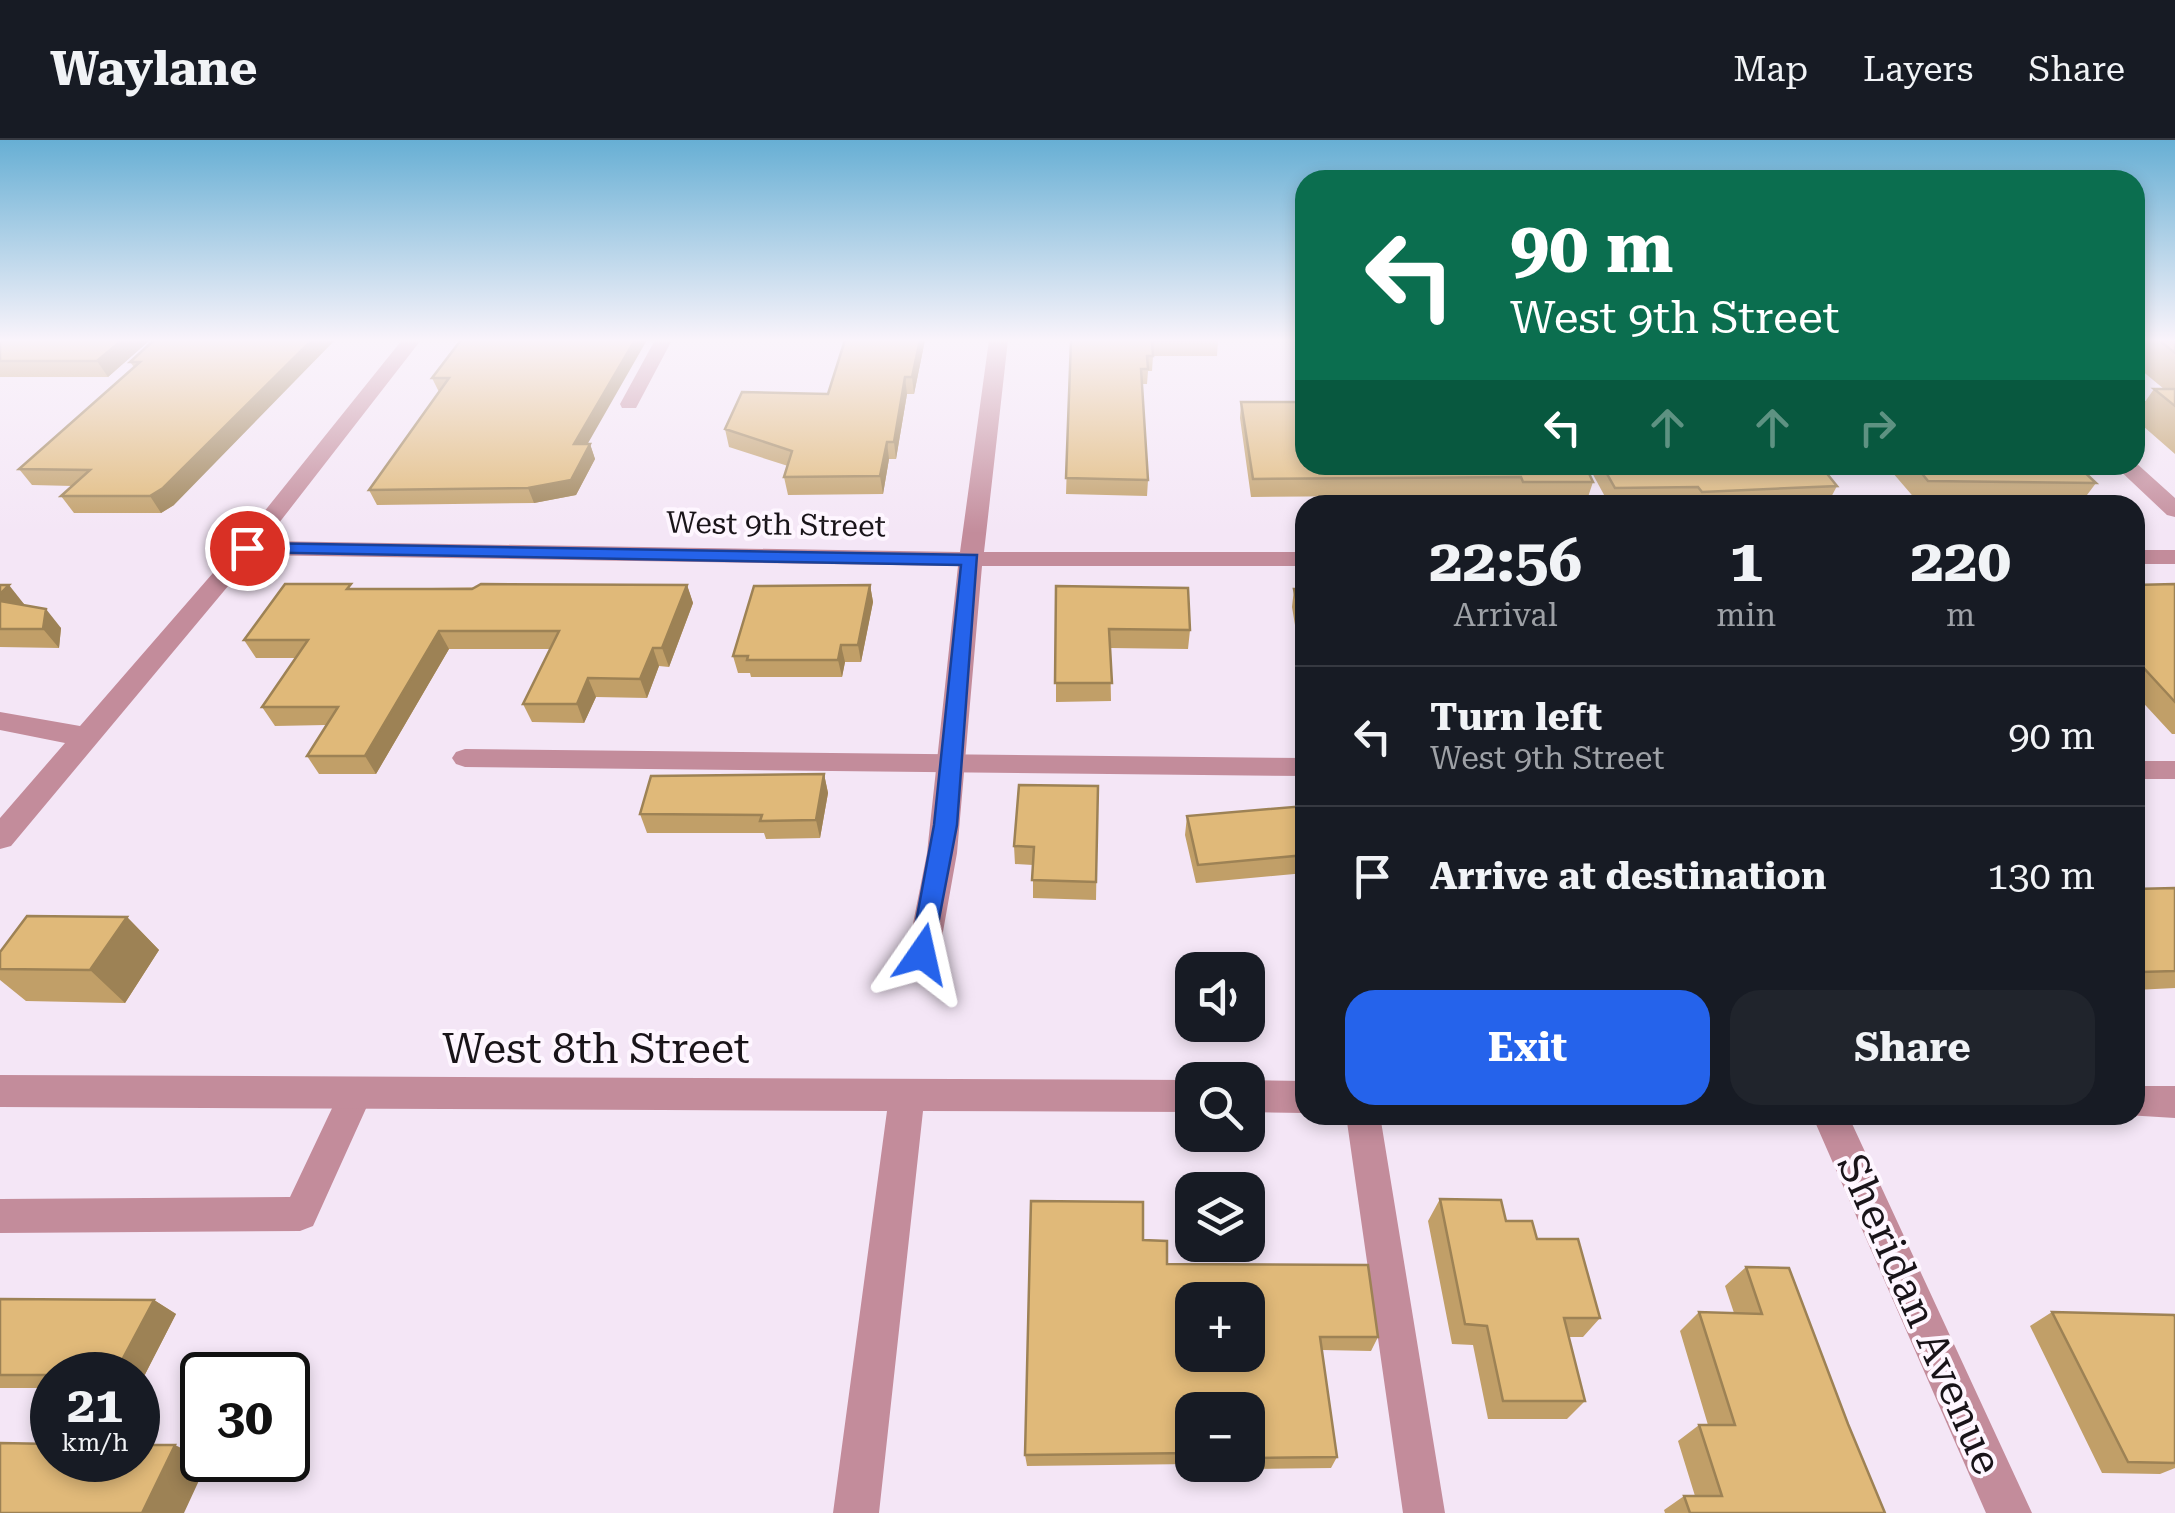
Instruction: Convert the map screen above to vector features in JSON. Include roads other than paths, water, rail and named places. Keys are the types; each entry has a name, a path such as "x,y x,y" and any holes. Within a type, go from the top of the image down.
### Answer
{"street":[{"path":"0,838 247,548 361,404"},
{"path":"922,954 942,853 990,404"},
{"path":"2136,475 2175,510"},
{"name":"West 9th Street","path":"247,548 971,559 1295,559"},
{"path":"2145,557 2175,558"},
{"path":"0,721 86,737"},
{"name":"West 8th Street","path":"0,1092 1175,1096"},
{"path":"856,1513 907,1093"},
{"path":"1265,1096 1295,1097"},
{"path":"2145,1102 2175,1102"},
{"name":"Sheridan Avenue","path":"1834,1125 2009,1513"}],"lane":[{"path":"2145,407 2175,407"},
{"path":"465,758 1295,767"},
{"path":"2145,770 2175,770"},
{"path":"0,1216 300,1214 356,1093"},
{"path":"1364,1125 1424,1513"}]}
